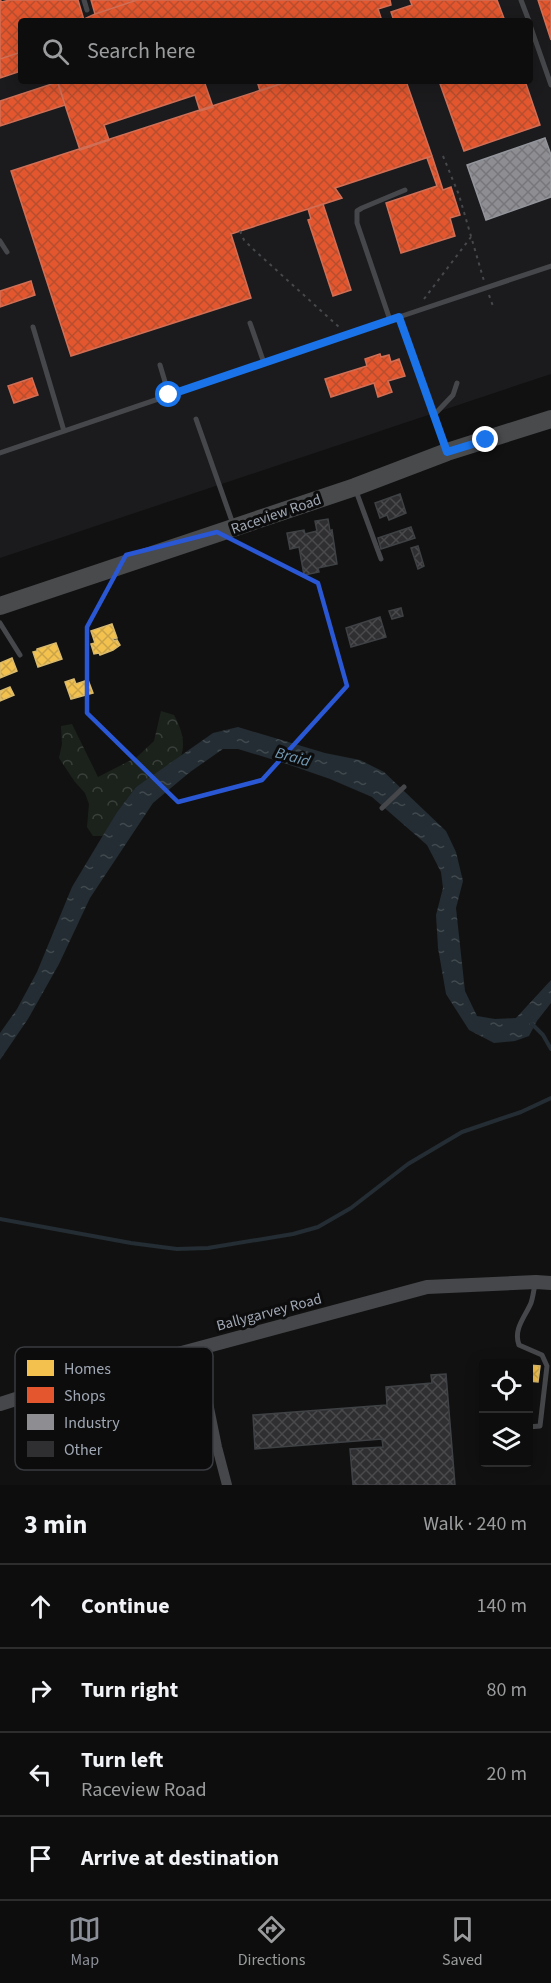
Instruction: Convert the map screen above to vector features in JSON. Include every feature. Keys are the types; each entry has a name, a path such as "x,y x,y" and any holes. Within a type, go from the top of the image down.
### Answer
{"main road":[{"name":"Raceview Road","path":"0,606 355,487 447,452 551,419"}],"street":[{"name":"Ballygarvey Road","path":"204,1347 427,1287 551,1283"},
{"name":"Ballygarvey Road","path":"0,1404 15,1399"},
{"path":"213,1427 227,1485"}],"lane":[{"path":"84,0 87,10"},
{"path":"521,0 527,18"},
{"path":"533,34 551,85"},
{"path":"390,320 356,216 357,211 362,207 405,190"},
{"path":"0,241 8,252"},
{"path":"0,453 551,266"},
{"path":"399,317 447,452"},
{"path":"250,323 264,363"},
{"path":"33,327 64,431"},
{"path":"160,365 169,395"},
{"path":"434,415 453,395 457,383"},
{"path":"196,419 234,528"},
{"path":"355,487 381,559"},
{"path":"0,622 20,655"},
{"path":"382,808 404,787"},
{"path":"533,1427 540,1426 547,1366 542,1355 519,1345 517,1336 518,1327 531,1303 536,1282"}],"path":[{"path":"443,156 459,195 494,309"},
{"path":"240,231 244,240 252,248 342,329"},
{"path":"422,301 471,237"}],"highlighted area":[{"path":"217,532 318,583 347,686 262,780 178,802 87,713 87,627 126,555"}],"shaded area":[{"path":"0,0 551,0 551,374 0,558"}],"green space":[{"path":"161,711 174,715 179,725 183,740 181,756 136,787 103,836 93,836 87,827 89,804 85,793 59,758 62,744 61,726 72,724 98,777 137,757 154,741"}],"water":[{"name":"Braid","path":"238,727 325,753 360,760 384,772 446,831 456,852 463,881 456,908 465,991 477,1016 495,1019 516,1018 551,980 551,1003 529,1036 515,1041 494,1043 469,1030 446,994 438,948 436,915 443,888 441,872 427,845 372,797 284,763 238,749 223,749 190,772 153,803 90,898 59,964 28,1019 0,1060 0,1033 17,1009 37,972 72,887 117,812 136,787 213,733"}],"building: Homes":[{"path":"112,624 117,638 113,639 117,640 120,645 100,655 99,653 94,654 91,644 95,643 91,631"},
{"path":"56,643 62,659 38,667 33,652"},
{"path":"12,658 17,671 0,678 0,663"},
{"path":"74,679 76,684 88,680 93,693 71,699 65,682"},
{"path":"10,687 14,695 0,701 0,691"},
{"path":"533,1365 540,1366 538,1382 533,1382"}],"building: Shops":[{"path":"0,0 2,2 9,0 78,0 83,18 18,18 18,53 0,59"},
{"path":"91,0 137,0 95,14"},
{"path":"137,0 390,0 391,5 378,9 381,18 86,18"},
{"path":"410,0 497,0 504,18 393,18 391,12 412,5"},
{"path":"538,0 551,0 551,40"},
{"path":"18,53 18,72 0,78 0,59"},
{"path":"52,84 59,84 65,105 0,126 0,101"},
{"path":"58,84 205,84 213,107 200,111 195,95 104,125 109,140 80,150"},
{"path":"258,84 280,84 260,91"},
{"path":"280,84 407,84 432,156 335,188 342,198 231,234 251,298 71,356 11,171"},
{"path":"440,84 526,84 540,125 464,151"},
{"path":"432,156 443,190 451,187 460,215 450,218 455,236 401,253 386,203 437,186 427,158"},
{"path":"323,204 351,290 333,296 308,220 311,219 308,209"},
{"path":"31,281 35,295 0,307 0,291"},
{"path":"380,354 381,357 389,355 391,362 399,359 405,376 388,381 392,392 378,397 374,383 331,397 325,379 367,366 365,359"},
{"path":"32,378 38,395 14,403 8,386"}],"building: Industry":[{"path":"545,138 551,155 551,197 486,220 467,165"}],"building: Other":[{"path":"400,494 406,513 389,520 387,515 380,518 375,503"},
{"path":"328,519 337,564 318,568 319,572 304,575 299,547 290,549 287,533 304,530 305,534 317,531 315,521"},
{"path":"411,527 415,538 381,549 378,538"},
{"path":"418,546 424,566 418,569 411,548"},
{"path":"401,608 403,616 392,619 389,611"},
{"path":"380,617 386,637 351,647 346,628"},
{"path":"446,1374 455,1485 353,1485 350,1449 383,1447 382,1439 255,1449 253,1415 387,1405 386,1387 432,1383 431,1375"}],"waterway":[{"path":"532,1024 543,1035 551,1049"},
{"path":"0,1219 177,1249 208,1248 293,1234 318,1227 351,1208 408,1164 462,1132 521,1112 551,1098"}],"route":[{"path":"169,395 399,317 447,452 486,440"}]}
